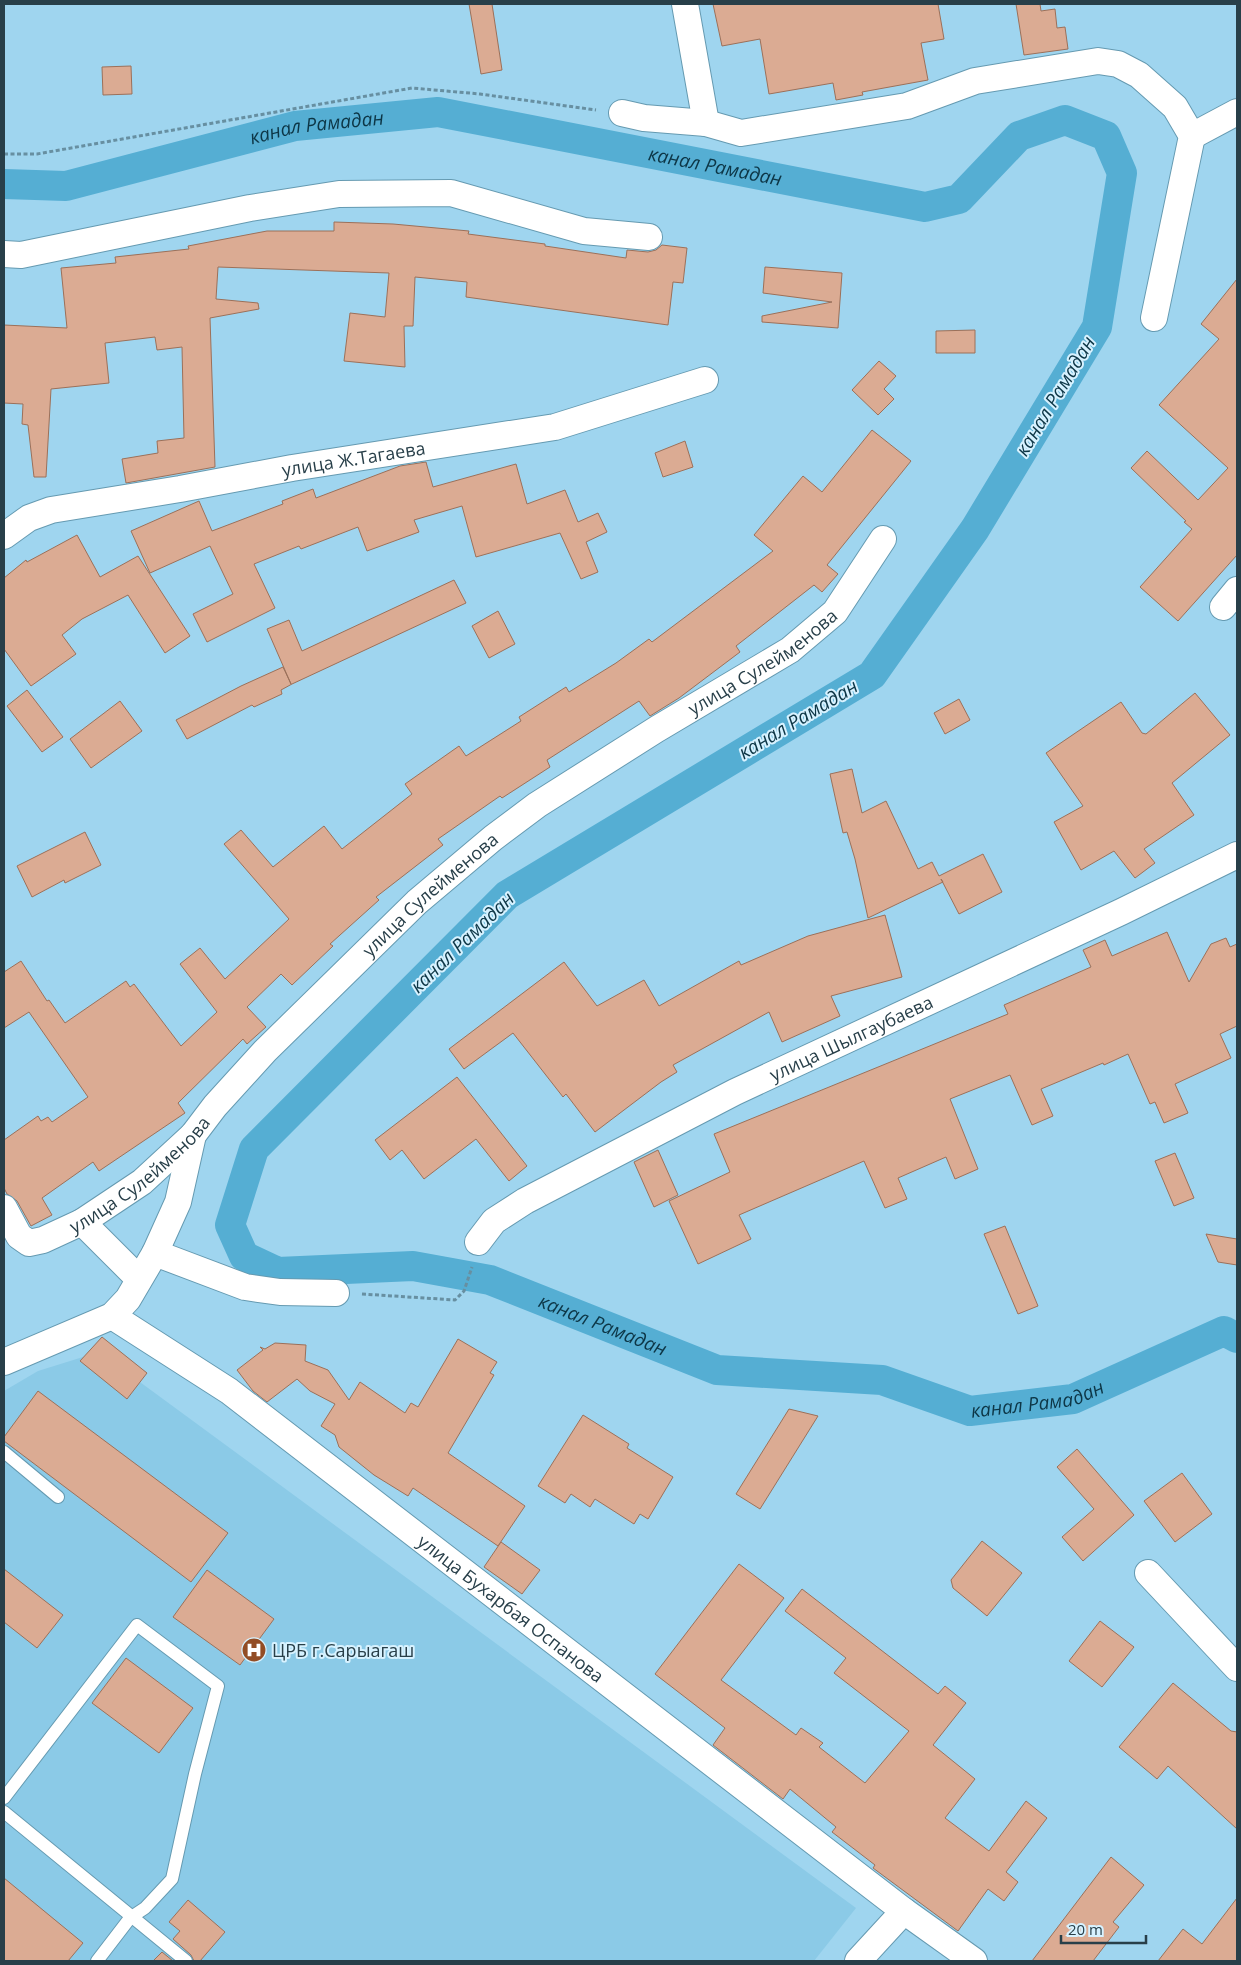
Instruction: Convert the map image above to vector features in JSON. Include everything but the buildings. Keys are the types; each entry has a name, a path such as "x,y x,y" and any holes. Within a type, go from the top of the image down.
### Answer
{"street":[{"path":"685,4 706,122"},
{"path":"622,113 644,118 706,122 741,133 907,106 975,81 1098,61 1118,64 1138,75 1175,108 1192,136 1154,318"},
{"path":"1192,136 1237,112"},
{"path":"4,254 21,255 250,208 339,194 450,193 584,231 649,237"},
{"name":"улица Ж.Тагаева","path":"4,536 29,518 51,510 292,468 555,427 705,380"},
{"name":"улица Сулейменова","path":"4,1208 19,1236 29,1243 43,1240 82,1222 142,1182 192,1135 215,1106 265,1051 417,902 537,805 790,650 835,612 883,539"},
{"name":"улица Шылгаубаева","path":"475,1254 494,1221 524,1201 735,1092 1121,912 1237,855"},
{"path":"4,1362 112,1316 128,1299 155,1253 178,1202 192,1135"},
{"path":"82,1222 139,1279"},
{"path":"155,1253 245,1287 280,1292 336,1292"},
{"name":"улица Бухарбая Оспанова","path":"112,1316 229,1391 904,1911 974,1961"},
{"path":"1148,1573 1237,1668"},
{"path":"858,1961 904,1911"}],"lane":[{"path":"4,1452 58,1497"},
{"path":"4,1798 137,1624 218,1686 195,1774 172,1879 145,1908 130,1918 97,1961"},
{"path":"4,1812 130,1918 186,1961"}],"path":[{"path":"4,154 37,154 412,88 480,94 622,113"},
{"path":"336,1292 455,1300 464,1291 475,1254"}],"shaded area":[{"name":"ЦРБ г.Сарыагаш","path":"99,1352 856,1908 814,1961 4,1961 4,1391 38,1371"}],"waterway":[{"name":"канал Рамадан","path":"4,184 66,186 295,126 438,112 925,207 959,199 1019,136 1065,120 1106,136 1122,173 1097,327 975,529 872,675 507,895 254,1149 230,1225 244,1256 278,1272 413,1266 490,1280 717,1370 882,1380 970,1411 1073,1399 1224,1331 1237,1338"}],"place":[{"name":"ЦРБ г.Сарыагаш","path":"254,1650"}]}
